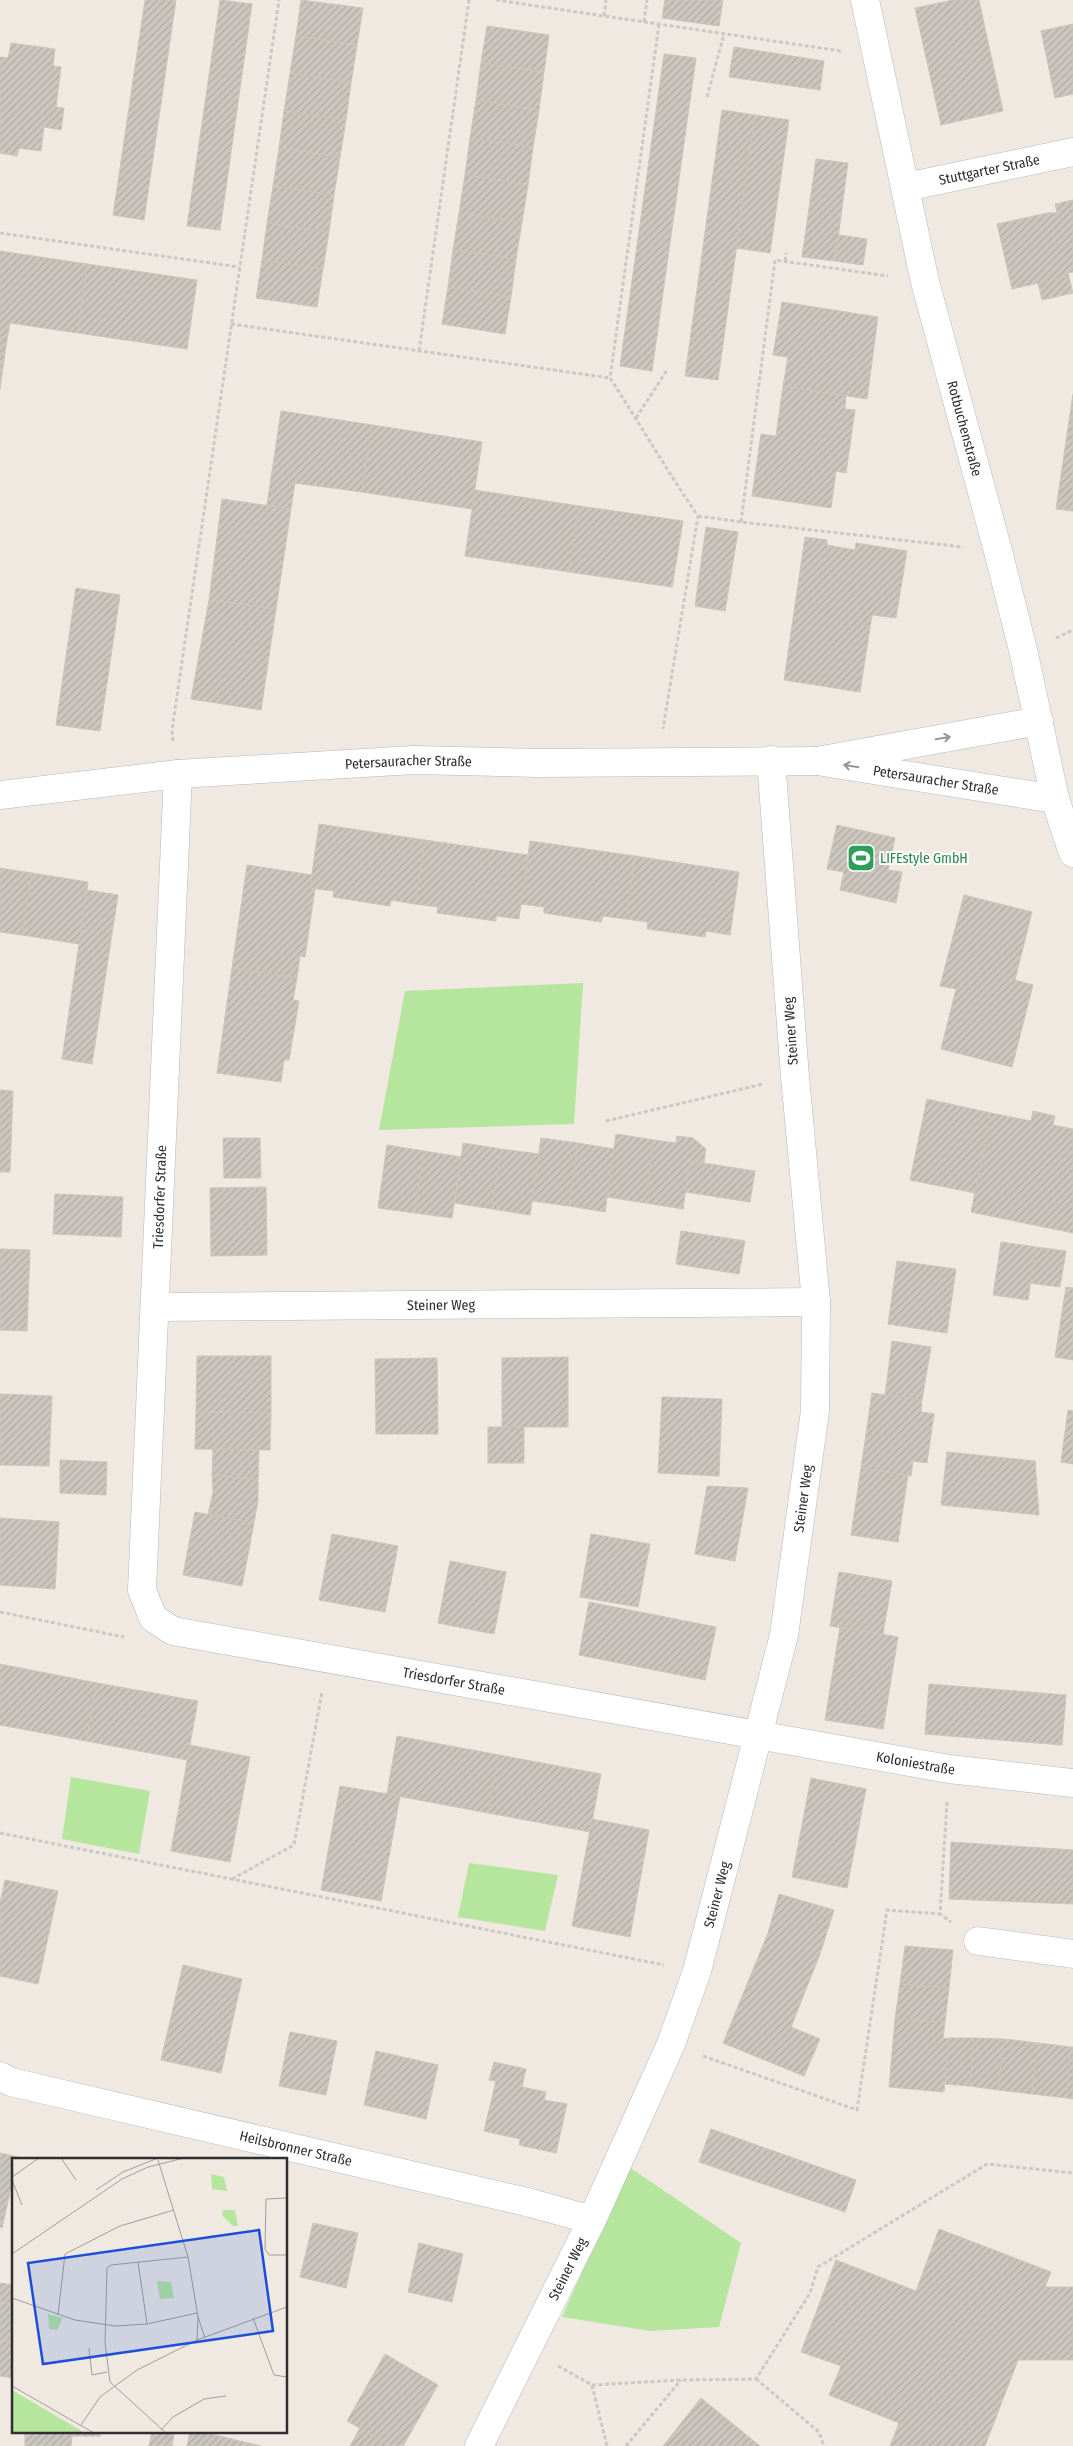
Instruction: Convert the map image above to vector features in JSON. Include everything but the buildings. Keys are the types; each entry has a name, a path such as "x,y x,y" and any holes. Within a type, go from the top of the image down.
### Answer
{"street":[{"name":"Rotbuchenstraße","path":"865,0 925,282 998,551 1039,721 1055,799 1073,853"},
{"name":"Stuttgarter Straße","path":"906,187 1073,152"},
{"name":"Petersauracher Straße","path":"817,761 1039,721"},
{"name":"Petersauracher Straße","path":"0,795 178,774 414,760 658,762 770,760 817,761 1055,799"},
{"name":"Steiner Weg","path":"479,2446 592,2220 671,2044 697,1971 784,1635 815,1411 816,1302 795,1077 770,760"},
{"name":"Triesdorfer Straße","path":"178,774 156,1307 142,1590 153,1618 174,1631 758,1736"},
{"name":"Steiner Weg","path":"156,1307 816,1302"},
{"name":"Koloniestraße","path":"758,1736 949,1769 1073,1783"},
{"path":"978,1941 1073,1954"},
{"name":"Heilsbronner Straße","path":"0,2076 11,2082 531,2203 592,2220"}],"path":[{"path":"178,774 172,730 278,0"},
{"path":"419,351 469,0"},
{"path":"496,0 876,56"},
{"path":"604,16 606,0"},
{"path":"644,22 647,0"},
{"path":"658,762 698,516 661,462 610,378 659,24"},
{"path":"707,96 724,34"},
{"path":"0,232 239,267"},
{"path":"785,261 786,253"},
{"path":"741,522 775,260 925,282"},
{"path":"231,324 610,378"},
{"path":"636,418 667,370"},
{"path":"698,516 998,551"},
{"path":"606,1120 795,1077"},
{"path":"0,1612 130,1638 153,1618"},
{"path":"232,1880 294,1845 328,1659"},
{"path":"940,1914 949,1769"},
{"path":"0,1833 697,1971"},
{"path":"671,2044 857,2110 887,1910 940,1914 978,1941"},
{"path":"756,2379 810,2294 818,2267 987,2164 1073,2173"},
{"path":"527,2349 592,2385 681,2380 756,2379 819,2432 824,2446"},
{"path":"626,2446 681,2380"},
{"path":"592,2385 607,2446"}],"green space":[{"path":"583,983 574,1124 379,1130 405,991"},
{"path":"71,1777 150,1791 139,1854 62,1839"},
{"path":"469,1863 558,1875 545,1931 458,1917"},
{"path":"629,2167 741,2243 719,2327 650,2331 562,2317"}],"place":[{"name":"LIFEstyle GmbH","path":"861,858"}]}
